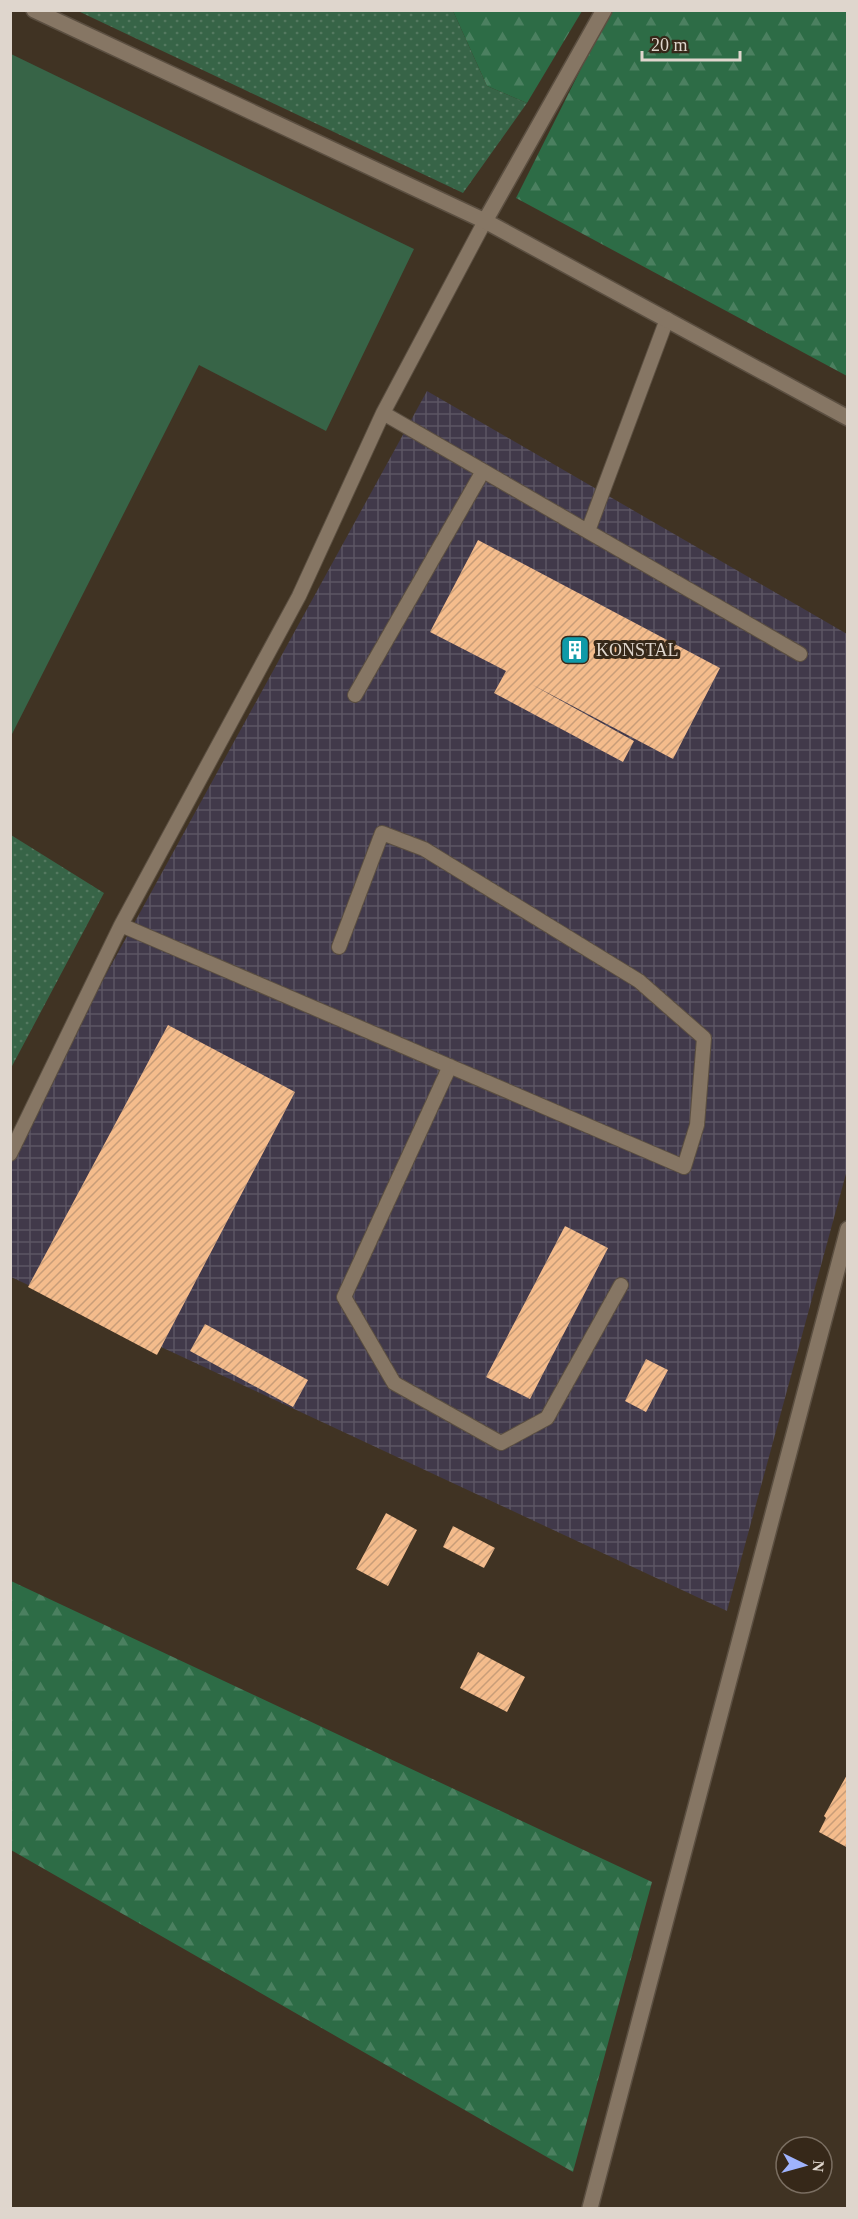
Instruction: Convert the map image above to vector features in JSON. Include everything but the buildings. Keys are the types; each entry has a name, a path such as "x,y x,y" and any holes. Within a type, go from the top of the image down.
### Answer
{"street":[{"path":"34,10 485,221 848,418"},
{"path":"485,221 604,10"},
{"path":"590,2208 848,1229"}],"lane":[{"path":"10,1154 122,925 299,596 383,412 485,221"},
{"path":"588,531 667,319"},
{"path":"383,412 800,654"},
{"path":"355,695 483,471"},
{"path":"122,925 684,1167 697,1125 704,1038 639,981 424,849 382,833 339,947"},
{"path":"450,1066 344,1297 394,1383 501,1443 547,1418 621,1285"}],"shaded area":[{"path":"427,391 847,634 847,1170 727,1611 11,1277 11,1147"}],"green space":[{"path":"78,11 453,11 487,86 527,103 463,193"},
{"path":"453,11 582,11 527,103 487,86"},
{"path":"610,11 847,11 847,376 516,198"},
{"path":"11,54 414,249 326,431 199,365 11,736"},
{"path":"11,835 104,893 11,1068"},
{"path":"11,1581 652,1882 573,2172 11,1850"}],"place":[{"name":"KONSTAL","path":"575,650"}]}
